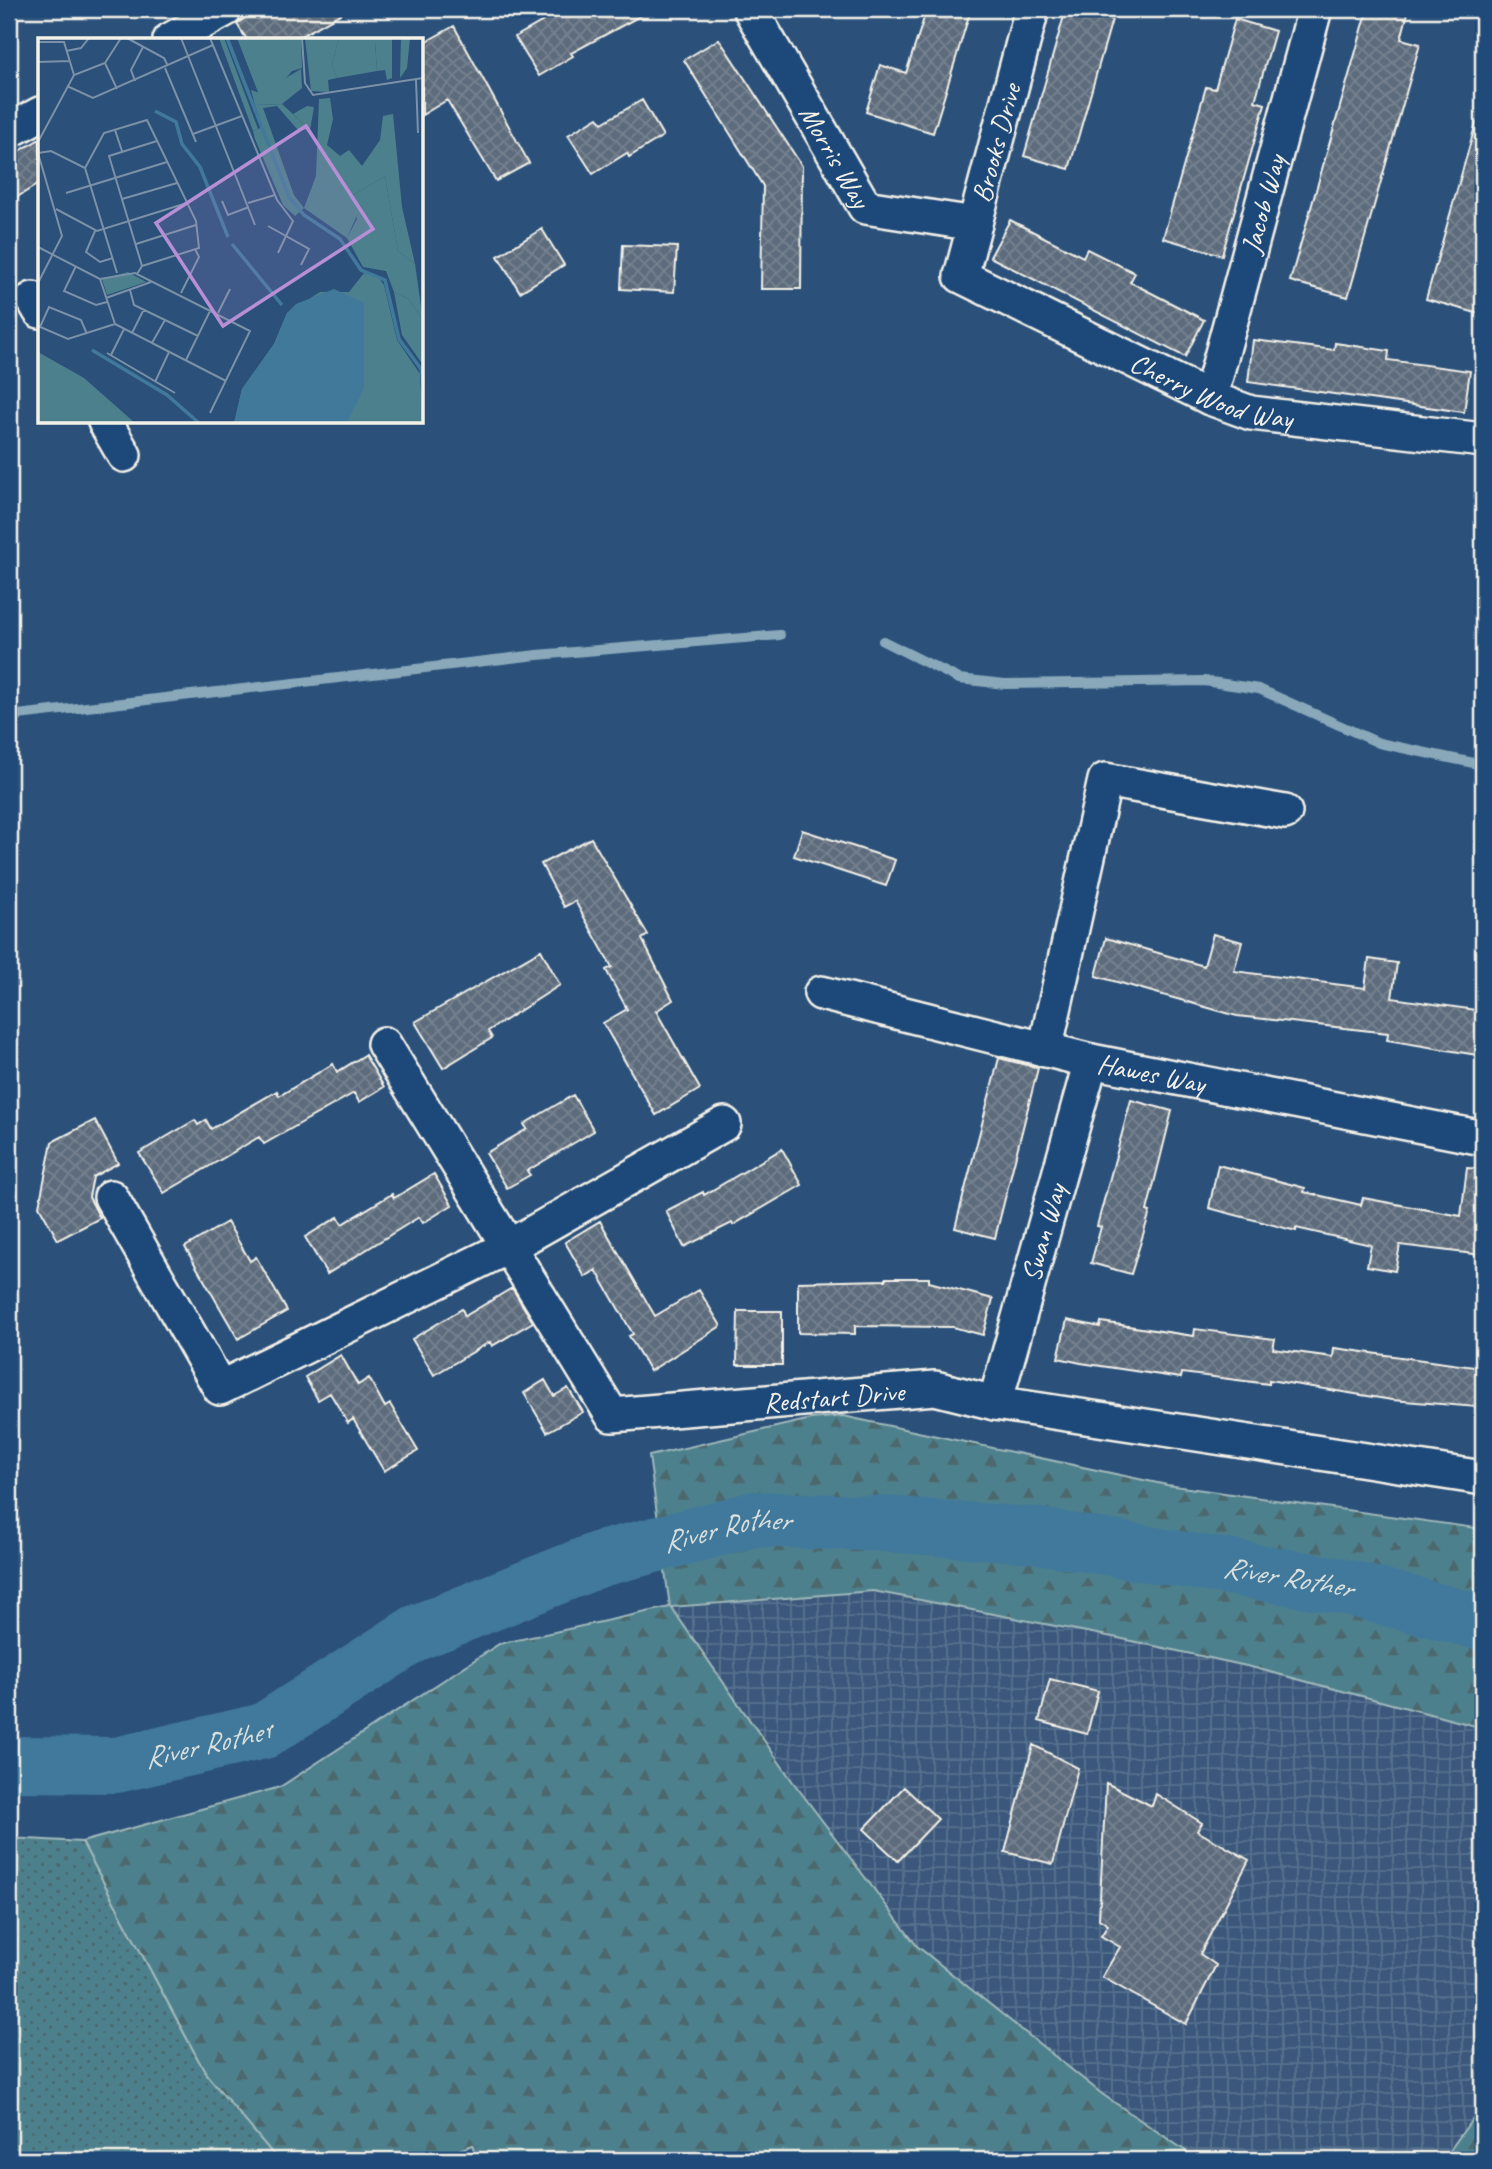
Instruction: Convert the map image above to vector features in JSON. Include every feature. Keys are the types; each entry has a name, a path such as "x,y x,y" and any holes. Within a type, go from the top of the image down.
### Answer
{"street":[{"path":"176,38 226,9"},
{"name":"Morris Way","path":"750,9 865,207 975,225"},
{"name":"Brooks Drive","path":"961,276 1032,9"},
{"name":"Jacob Way","path":"1210,398 1315,9"},
{"path":"9,131 38,115"},
{"name":"Cherry Wood Way","path":"961,276 1210,398 1251,413 1483,440"},
{"path":"106,424 124,455"},
{"path":"1045,1049 1105,780 1285,813"},
{"name":"Hawes Way","path":"821,993 1091,1061 1483,1138"},
{"name":"Redstart Drive","path":"384,1044 612,1415 935,1388 995,1403 1483,1479"},
{"name":"Swan Way","path":"995,1403 1091,1061"},
{"path":"111,1197 220,1388 508,1247 724,1124"}],"shaded area":[{"path":"873,1591 1118,1638 1251,1667 1483,1728 1483,2104 1443,2160 1199,2160 1102,2094 917,1946 793,1782 671,1607"}],"green space":[{"path":"843,1416 1167,1485 1483,1529 1483,1728 1251,1667 1118,1638 873,1591 671,1607 793,1782 917,1946 1102,2094 1199,2160 474,2160 473,2145 432,2160 278,2160 206,2074 82,1842 280,1787 499,1644 670,1607 649,1456 811,1419"},
{"path":"9,1838 82,1842 206,2074 278,2160 9,2160"},
{"path":"1483,2104 1483,2160 1443,2160"}],"building":[{"path":"257,9 349,9 298,38 246,38 237,24"},
{"path":"537,9 653,9 571,53 573,56 539,76 515,37 543,21"},
{"path":"927,9 971,9 933,133 866,112 880,65 906,73"},
{"path":"1066,9 1115,9 1069,169 1024,156"},
{"path":"1368,9 1409,9 1401,39 1420,44 1348,297 1290,281"},
{"path":"1235,19 1275,31 1255,101 1265,104 1222,255 1163,238 1206,87 1215,89"},
{"path":"454,26 529,163 496,181 447,100 424,114 424,43"},
{"path":"719,39 802,166 801,289 761,289 763,186 684,60"},
{"path":"642,100 663,136 629,157 627,153 593,174 568,135 598,117 602,123"},
{"path":"1476,123 1483,124 1483,315 1426,299"},
{"path":"38,140 38,184 9,202 9,157"},
{"path":"1010,220 1083,257 1087,249 1135,273 1130,282 1204,320 1185,357 990,257"},
{"path":"542,229 564,265 520,292 498,256"},
{"path":"623,245 677,247 674,292 621,289"},
{"path":"1253,340 1334,350 1335,343 1389,351 1388,360 1470,371 1464,412 1248,382"},
{"path":"802,830 895,860 886,886 794,856"},
{"path":"591,838 648,935 642,939 673,1000 656,1011 700,1089 656,1115 603,1023 627,1009 606,970 612,967 575,901 564,907 541,864"},
{"path":"1213,934 1242,942 1234,971 1365,988 1369,959 1397,963 1392,998 1483,1011 1483,1056 1387,1040 1388,1033 1237,1016 1096,976 1106,938 1204,966"},
{"path":"541,950 560,985 488,1031 492,1038 443,1068 415,1022"},
{"path":"365,1055 384,1087 359,1102 354,1093 264,1144 259,1137 164,1193 139,1153 195,1120 198,1125 206,1120 211,1129 277,1091 279,1096 333,1064 337,1072"},
{"path":"999,1058 1038,1068 995,1238 955,1228"},
{"path":"573,1095 594,1131 527,1171 530,1175 507,1188 486,1153 527,1129 524,1124"},
{"path":"1131,1100 1172,1111 1147,1211 1150,1212 1131,1274 1091,1263 1101,1227 1097,1226"},
{"path":"95,1120 118,1163 93,1177 89,1197 100,1218 58,1240 39,1206 52,1142"},
{"path":"782,1149 802,1185 733,1225 732,1223 684,1247 666,1211 703,1192 704,1195"},
{"path":"1218,1165 1305,1188 1304,1192 1361,1205 1363,1198 1461,1216 1467,1168 1483,1169 1483,1255 1400,1245 1395,1271 1367,1266 1371,1245 1296,1228 1296,1231 1209,1208"},
{"path":"434,1174 452,1205 423,1223 419,1217 327,1274 305,1237 338,1217 342,1224 392,1194 394,1198"},
{"path":"600,1221 655,1316 699,1290 721,1326 650,1371 629,1336 633,1334 596,1270 585,1277 565,1242"},
{"path":"227,1222 250,1261 256,1257 287,1311 238,1339 185,1247"},
{"path":"929,1278 929,1282 993,1299 983,1335 953,1327 855,1326 855,1334 798,1333 798,1282"},
{"path":"512,1288 533,1322 492,1346 490,1342 434,1375 412,1339 462,1309 465,1316"},
{"path":"738,1311 782,1311 782,1365 737,1365"},
{"path":"1067,1320 1100,1327 1101,1322 1194,1336 1195,1329 1275,1339 1273,1349 1333,1357 1334,1348 1482,1368 1477,1407 1392,1400 1269,1380 1269,1384 1182,1373 1181,1378 1081,1363 1058,1358"},
{"path":"341,1355 358,1385 369,1378 385,1407 390,1404 418,1451 384,1471 353,1419 348,1423 330,1393 318,1400 305,1377"},
{"path":"545,1380 554,1396 568,1388 583,1412 547,1432 524,1393"},
{"path":"1050,1679 1098,1691 1087,1734 1039,1721"},
{"path":"1033,1745 1078,1768 1053,1864 1005,1852"},
{"path":"1106,1783 1152,1806 1156,1794 1202,1823 1197,1831 1249,1860 1200,1954 1216,1965 1186,2024 1102,1977 1120,1947 1101,1936 1108,1925 1099,1919"},
{"path":"904,1787 938,1819 898,1861 864,1829"}],"waterway":[{"path":"9,716 537,655 780,635"},
{"path":"883,641 959,679 1005,684 1204,681 1259,689 1379,743 1483,765"},
{"name":"River Rother","path":"9,1764 116,1765 264,1731 416,1633 600,1559 755,1519 885,1524 1033,1535 1337,1585 1483,1623"}]}
